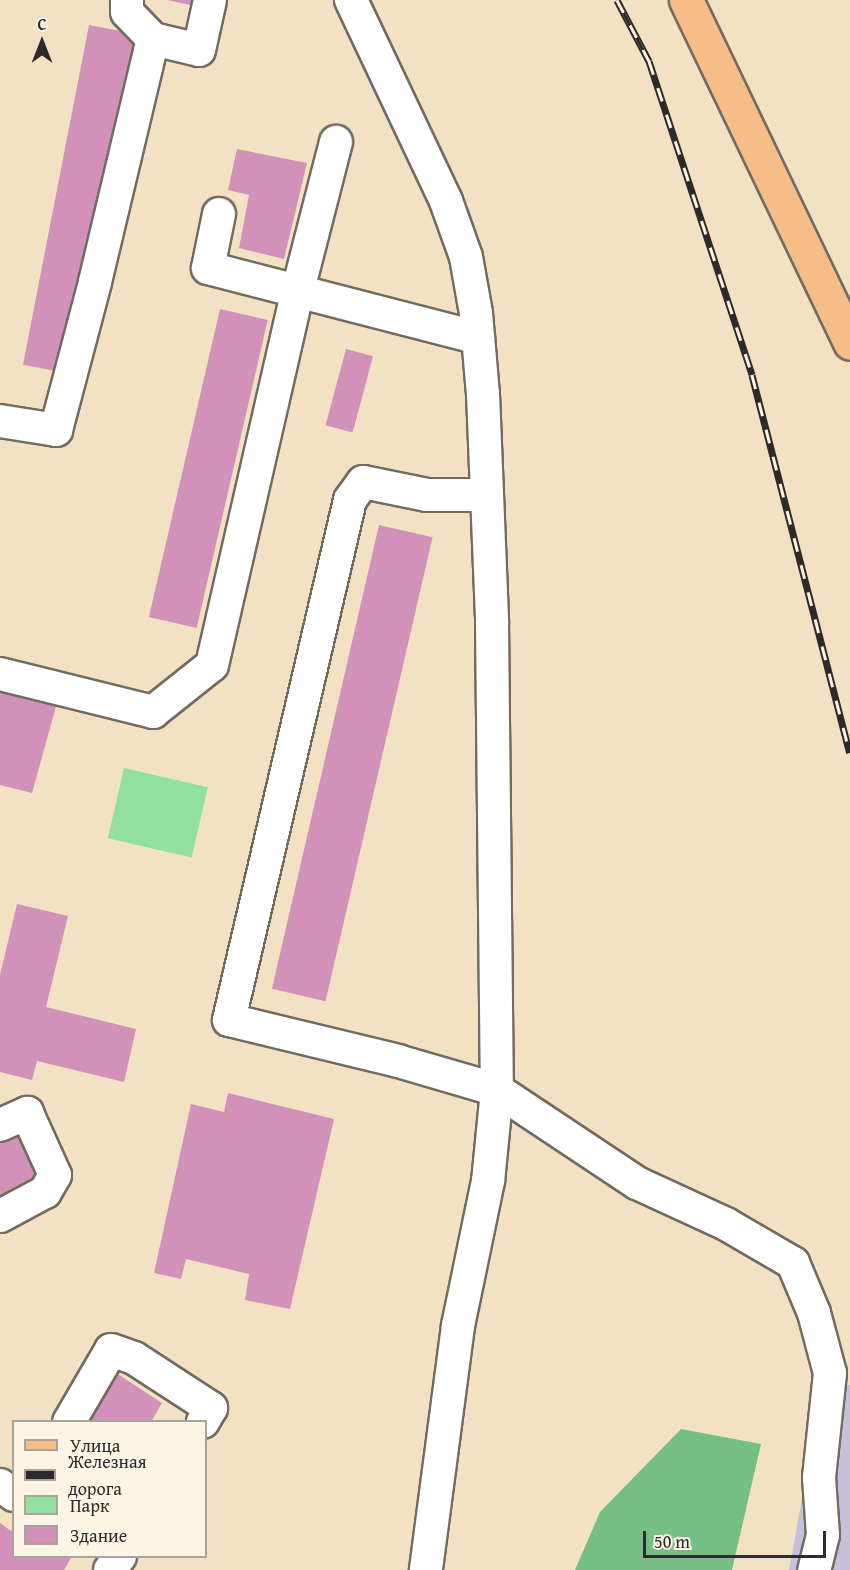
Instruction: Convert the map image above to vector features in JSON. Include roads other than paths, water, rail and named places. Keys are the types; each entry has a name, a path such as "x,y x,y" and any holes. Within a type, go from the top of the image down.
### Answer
{"main road":[{"path":"686,0 850,343"}],"street":[{"path":"127,0 127,12 153,39 199,50 210,0"},
{"path":"351,0 446,201 466,257 478,338 487,495 492,623 497,1090 488,1181 458,1326 426,1570"},
{"path":"0,421 56,430 95,282 153,39"},
{"path":"0,674 153,712 212,664 298,290 336,142"},
{"path":"219,214 208,268 478,338"},
{"path":"487,495 427,495 363,482 350,500 229,1020 398,1061 497,1090 637,1183 726,1224 793,1263 814,1313 830,1373 819,1477 823,1535 814,1570"},
{"path":"0,1125 27,1113 55,1175 45,1192 0,1216"},
{"path":"70,1420 111,1350 134,1358 211,1408 204,1420"},
{"path":"824,1351 850,1368"},
{"path":"110,1570 119,1558"}],"railway":[{"path":"617,0 649,61 752,375 850,753"}]}
